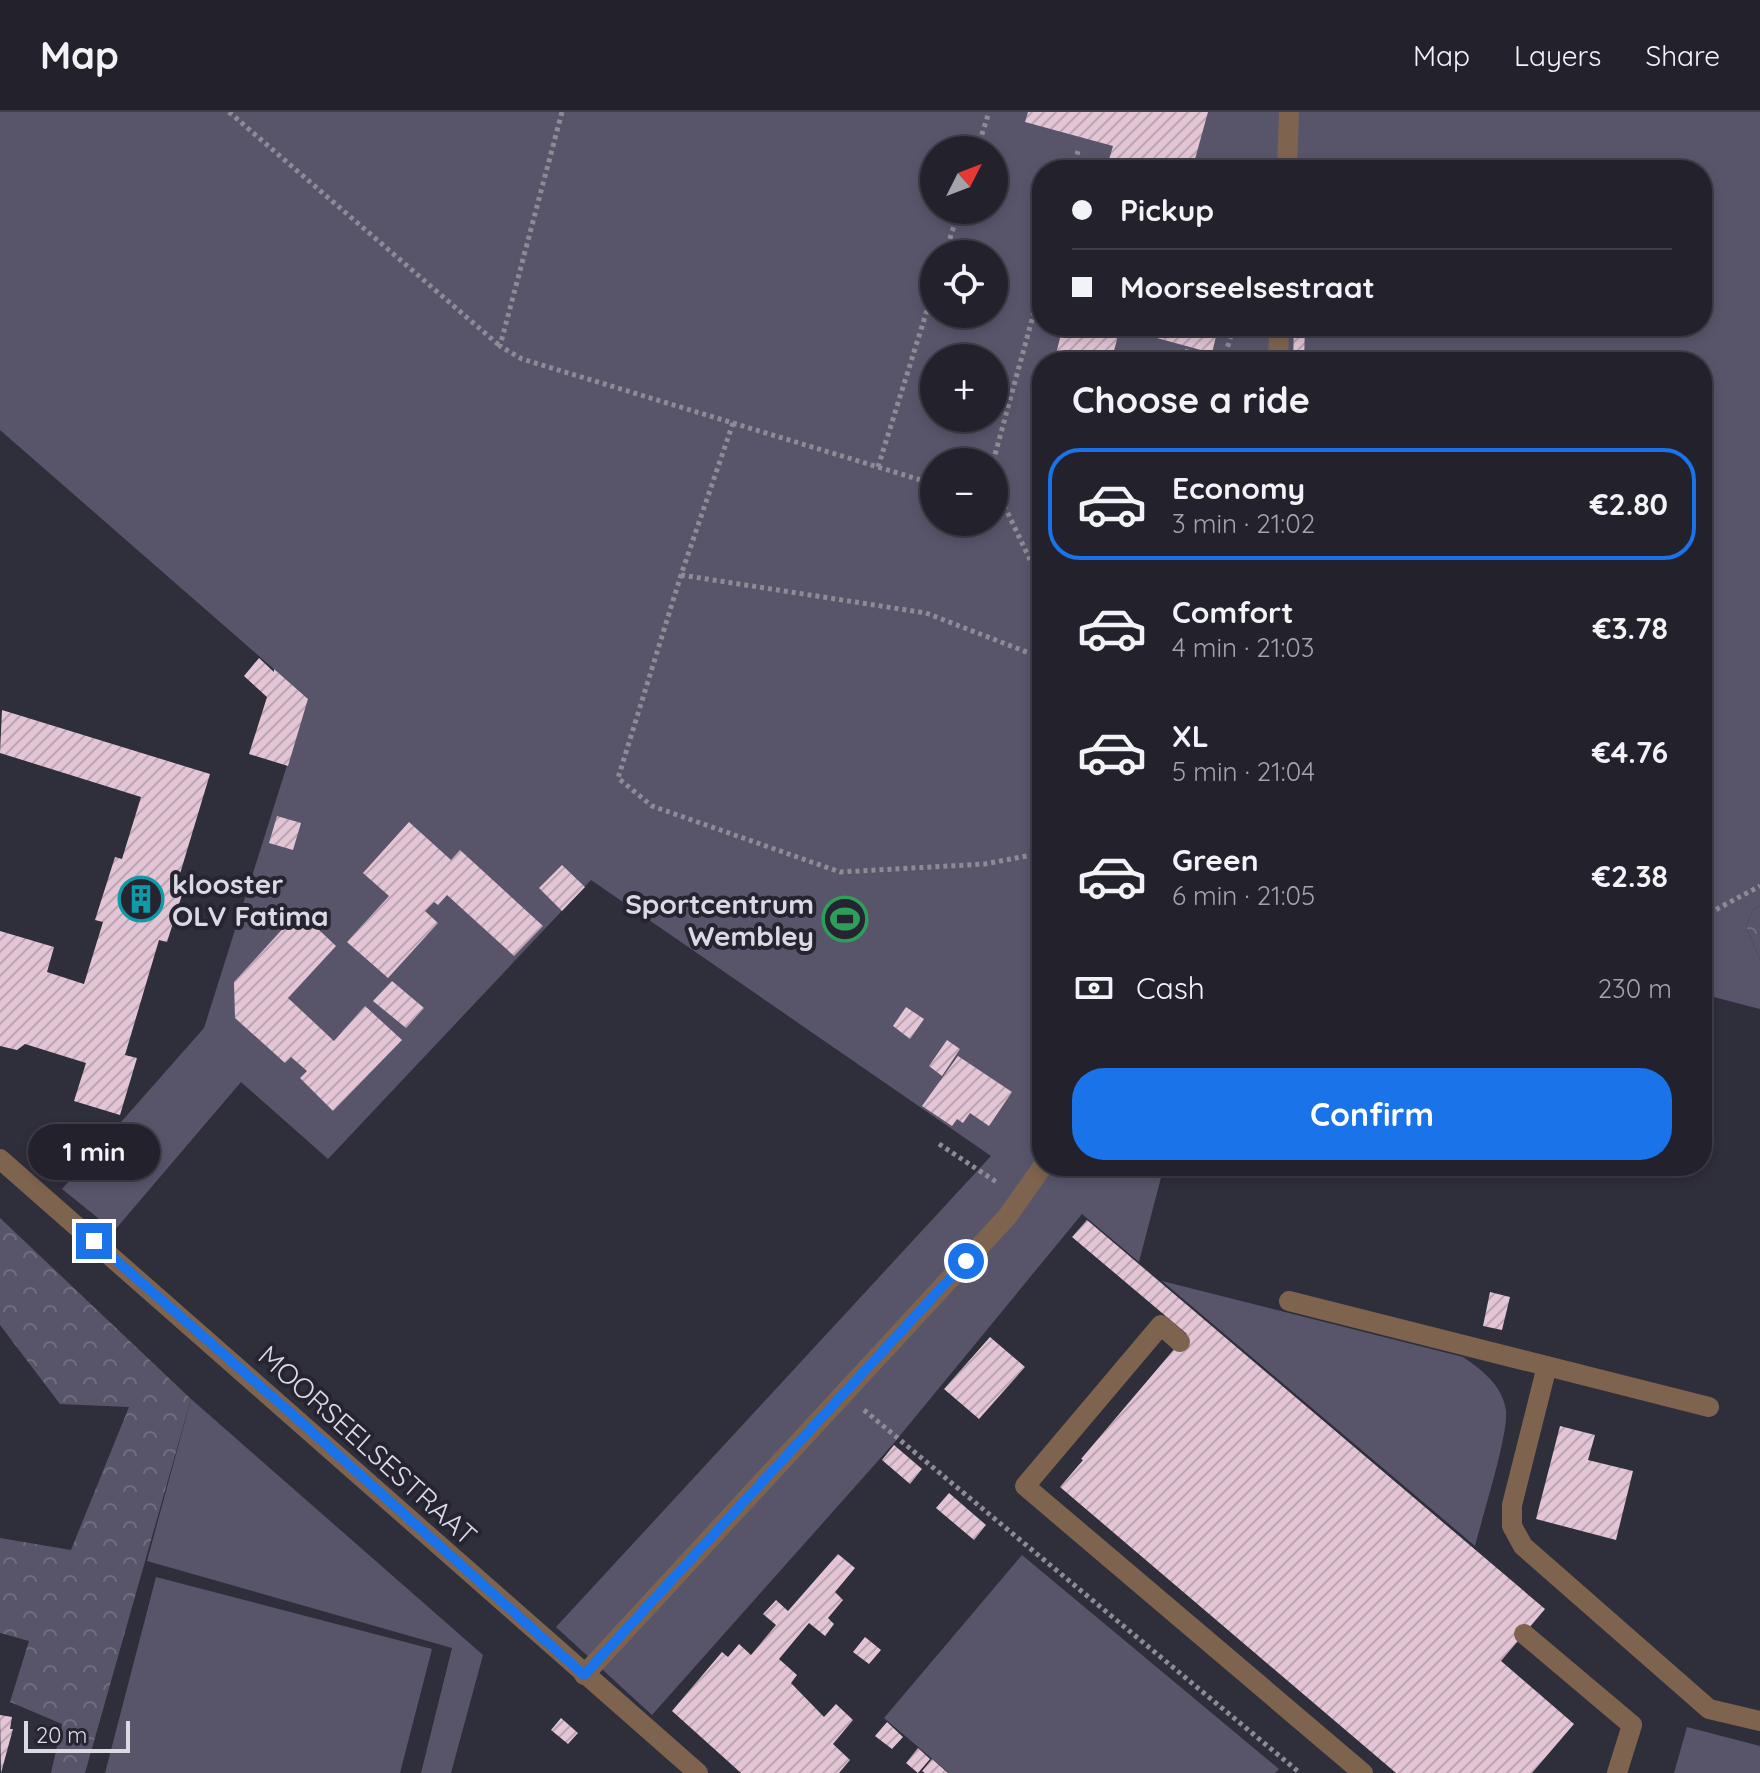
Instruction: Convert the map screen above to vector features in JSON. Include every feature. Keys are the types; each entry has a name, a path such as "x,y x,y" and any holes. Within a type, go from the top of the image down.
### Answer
{"street":[{"path":"1287,160 1289,112"},
{"name":"MOORSEELSESTRAAT","path":"0,1159 698,1773"},
{"path":"584,1675 1022,1198 1036,1176"},
{"path":"1289,1301 1709,1407"},
{"path":"1180,1342 1161,1325 1025,1486 1348,1769"},
{"path":"1547,1366 1512,1505 1512,1526 1523,1546 1709,1709 1760,1721"},
{"path":"1524,1634 1632,1725 1617,1773"}],"path":[{"path":"229,112 500,346 522,359 920,480"},
{"path":"500,346 562,112"},
{"path":"981,136 989,112"},
{"path":"1076,160 1078,151"},
{"path":"997,448 1032,320"},
{"path":"878,467 921,328"},
{"path":"733,423 681,575 618,778 652,806 840,872 985,864 1032,855"},
{"path":"1008,513 1032,564"},
{"path":"681,575 926,613 1032,654"},
{"path":"1712,912 1760,886"},
{"path":"939,1144 1022,1198"},
{"path":"844,1394 1300,1773"}],"green space":[{"name":"Sportcentrum Wembley","path":"0,112 1760,112 1760,905 1752,911 1746,927 1760,959 1760,1009 1712,997 1712,352 1032,352 1032,1176 1161,1176 1139,1262 1082,1214 893,1444 652,1715 556,1627 991,1156 591,880 328,1159 241,1082 114,1231 62,1189 204,1028 308,699 0,430"},
{"path":"1760,905 1760,959 1746,927 1752,911"},
{"path":"0,1218 191,1399 85,1773 51,1773 62,1724 10,1702 29,1641 0,1633 0,1538 71,1550 129,1407 60,1404 0,1325"},
{"path":"1162,1281 1463,1357 1484,1373 1504,1401 1506,1421 1475,1546"},
{"path":"191,1399 483,1655 451,1773 421,1773 452,1648 147,1561"},
{"path":"1022,1555 1279,1769 1275,1773 949,1773 884,1718"},
{"path":"156,1577 432,1649 400,1773 105,1773"},
{"path":"1687,1727 1760,1746 1760,1773 1674,1773"}],"building":[{"path":"1028,112 1208,112 1195,160 1109,160 1113,146 1025,122"},
{"path":"1060,336 1118,336 1114,352 1056,352"},
{"path":"1149,336 1216,336 1212,352"},
{"path":"1294,336 1305,336 1304,352 1293,352"},
{"path":"259,658 308,699 288,766 249,754 267,697 244,676"},
{"name":"klooster OLV Fatima","path":"2,710 210,774 179,877 187,879 167,942 159,940 125,1055 137,1058 120,1115 74,1101 86,1063 25,1044 17,1050 0,1046 0,931 54,947 47,972 84,984 103,922 95,920 115,857 122,859 141,797 0,753"},
{"path":"277,816 301,823 293,850 269,843"},
{"path":"409,822 451,860 460,850 543,926 514,956 447,895 438,905 434,902 425,911 438,923 388,978 347,942 389,896 363,873"},
{"path":"562,865 585,887 562,911 539,888"},
{"path":"299,911 336,946 288,998 334,1041 365,1006 402,1040 333,1111 300,1078 307,1071 291,1057 285,1063 235,1018 234,982"},
{"path":"392,981 424,1008 406,1028 373,1001"},
{"path":"906,1007 924,1019 910,1039 893,1026"},
{"path":"947,1040 960,1049 942,1076 929,1066"},
{"path":"958,1056 1012,1092 989,1126 970,1113 963,1123 957,1119 952,1126 922,1106"},
{"path":"1087,1220 1545,1609 1501,1661 1574,1724 1532,1773 1396,1773 1060,1487 1187,1334 1072,1237"},
{"path":"1490,1292 1510,1297 1502,1330 1483,1326"},
{"path":"990,1337 1025,1367 979,1419 944,1389"},
{"path":"1560,1426 1595,1435 1588,1460 1633,1471 1616,1540 1536,1519"},
{"path":"894,1445 922,1469 910,1484 882,1460"},
{"path":"949,1493 986,1525 974,1540 936,1508"},
{"path":"838,1554 855,1568 835,1592 843,1600 828,1618 834,1624 825,1636 809,1623 779,1659 797,1675 791,1683 824,1717 836,1704 853,1720 833,1744 850,1760 839,1773 741,1773 672,1711 722,1652 728,1657 739,1644 751,1655 776,1625 763,1614 776,1600 788,1611"},
{"path":"865,1637 881,1650 869,1664 853,1652"},
{"path":"0,1715 12,1717 10,1729 13,1729 1,1773"},
{"path":"561,1718 578,1733 568,1744 551,1730"},
{"path":"887,1722 903,1737 892,1749 875,1736"},
{"path":"918,1748 930,1759 918,1773 906,1763"},
{"path":"932,1759 948,1773 922,1771"}],"place":[{"name":"klooster OLV Fatima","path":"141,899"},
{"name":"Sportcentrum Wembley","path":"845,919"}],"route":[{"path":"94,1241 584,1675 966,1261"}]}
